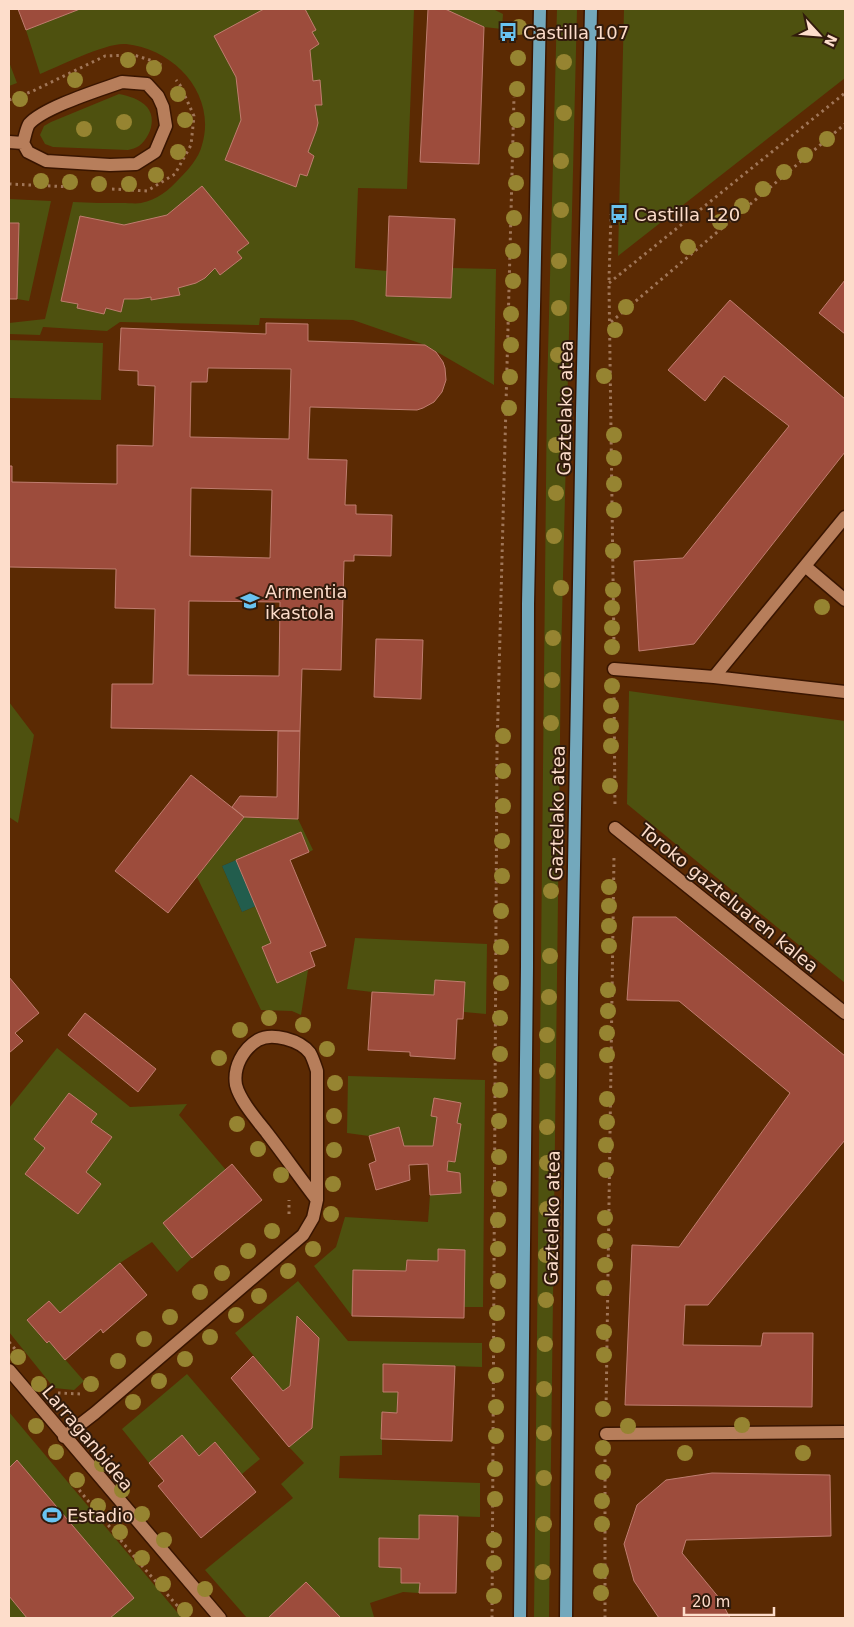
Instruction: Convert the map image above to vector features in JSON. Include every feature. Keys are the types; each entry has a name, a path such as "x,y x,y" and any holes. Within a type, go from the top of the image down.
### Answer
{"main road":[{"name":"Gaztelako atea","path":"520,1618 527,967 528,604 540,9"},
{"name":"Gaztelako atea","path":"566,1618 573,950 591,9"}],"street":[{"path":"122,82 146,84 158,96 163,107 166,126 155,152 136,164 110,165 46,161 28,152 23,142 28,125 41,114 122,82"},
{"path":"9,142 23,142"},
{"path":"714,677 845,516"},
{"path":"805,566 845,600"},
{"path":"614,669 714,677 845,692"},
{"name":"Toroko gazteluaren kalea","path":"615,828 845,1013"},
{"path":"64,1437 102,1407 303,1235 314,1218 317,1200 317,1071 311,1054 300,1043 288,1038 260,1039 247,1048 239,1061 235,1074 236,1087 248,1108 317,1200"},
{"name":"Larraganbidea","path":"9,1370 64,1437 220,1618"},
{"path":"606,1434 845,1432"}],"path":[{"path":"9,100 33,91 105,56 134,56 159,63 164,68"},
{"path":"111,189 147,191 175,174 191,146 194,116 180,85 175,79"},
{"path":"586,303 845,93"},
{"path":"492,1618 497,750 514,97"},
{"path":"610,322 845,124"},
{"path":"9,184 75,187"},
{"path":"604,1618 615,828 609,283 611,210"},
{"path":"289,1194 289,1219"},
{"path":"81,1395 89,1388"},
{"path":"70,1479 188,1618"}],"shaded area":[{"path":"80,9 414,9 407,189 358,188 355,268 387,271 386,296 451,298 452,268 496,269 494,385 425,345 353,320 260,318 259,325 120,322 107,331 43,327 40,335 9,334 9,323 45,319 73,202 137,203 152,200 167,191 186,172 201,150 205,127 203,109 197,92 176,65 161,55 144,48 118,44 83,55 40,74 26,30"},
{"path":"445,9 493,9 503,14 502,29 484,27"},
{"path":"557,9 577,9 561,658 549,1618 534,1618 547,392"},
{"path":"624,9 845,9 845,78 618,256"},
{"path":"9,62 17,83 9,86"},
{"path":"119,94 144,104 152,117 149,133 139,146 128,150 53,147 45,144 40,135 44,126"},
{"path":"9,199 51,201 29,301 17,299 19,224 9,223"},
{"path":"9,340 103,343 101,400 9,398"},
{"path":"629,691 845,721 845,983 627,804"},
{"path":"9,702 34,735 18,823 9,817"},
{"path":"244,817 298,819 313,850 309,852 301,832 222,866 242,912 256,906 271,943 278,982 308,970 301,1015 292,1011 261,1010 197,877"},
{"path":"355,938 487,944 486,1014 464,1012 465,982 435,980 434,995 347,989"},
{"path":"57,1048 130,1107 187,1104 179,1115 226,1170 163,1223 192,1258 177,1272 152,1242 120,1263 60,1313 49,1301 27,1319 46,1343 49,1341 84,1381 74,1390 54,1388 9,1332 9,1108"},
{"path":"348,1076 485,1080 483,1307 464,1307 465,1250 439,1249 438,1261 407,1261 406,1271 354,1270 352,1316 314,1266 336,1247 345,1217 428,1222 430,1195 461,1193 460,1173 447,1171 460,1103 434,1099 431,1116 437,1117 433,1146 404,1146 399,1127 369,1136 347,1133"},
{"path":"298,1281 348,1341 482,1343 482,1367 384,1364 383,1391 398,1392 397,1413 382,1413 382,1455 340,1456 339,1478 480,1483 480,1517 420,1515 419,1539 379,1538 379,1567 401,1568 401,1583 420,1583 419,1593 403,1592 370,1603 374,1617 341,1618 306,1582 268,1618 247,1618 205,1570 293,1498 281,1484 304,1463 289,1447 312,1428 319,1338 297,1317 290,1386 283,1391 235,1333"},
{"path":"187,1374 260,1459 242,1474 215,1442 199,1456 182,1436 149,1463 122,1429"},
{"name":"Estadio","path":"9,1412 182,1618 9,1618"}],"water":[{"path":"236,860 256,906 242,912 222,866"}],"building":[{"path":"18,9 80,9 26,30"},
{"path":"264,9 305,9 316,30 312,32 319,44 310,50 313,81 320,80 322,105 315,105 318,123 308,152 314,156 307,176 300,174 296,187 225,160 241,120 236,77 214,36"},
{"path":"428,9 445,9 484,27 479,164 420,162"},
{"path":"202,186 249,243 237,252 242,258 220,275 215,268 205,278 196,283 178,288 180,295 151,300 151,297 124,299 121,312 106,308 104,314 77,308 78,304 61,301 80,216 124,225 167,215"},
{"path":"389,216 455,219 451,298 386,296"},
{"path":"9,223 19,223 17,299 9,299"},
{"path":"845,280 845,334 819,313"},
{"path":"730,300 845,399 845,452 694,644 639,651 634,561 683,558 789,426 724,376 705,401 668,370"},
{"path":"266,323 308,324 308,341 425,345 436,352 443,362 446,380 442,392 434,402 423,408 417,410 310,407 308,459 347,460 345,505 356,505 356,514 392,515 391,556 354,555 354,561 344,561 341,670 302,669 300,731 111,728 112,684 153,684 155,609 115,608 116,569 9,567 9,466 12,466 12,482 117,484 117,445 153,446 155,386 138,385 138,371 119,370 121,328 266,334","holes":["208,368 291,369 289,439 190,437 191,382 207,382","191,488 272,490 270,558 190,556","189,601 280,602 279,676 188,675"]},
{"path":"376,639 423,640 421,699 374,697"},
{"path":"278,731 300,731 298,819 244,817 232,807 240,796 277,797"},
{"path":"191,775 244,817 168,913 115,871"},
{"path":"301,832 309,852 290,860 326,946 310,952 315,966 277,983 262,947 271,943 236,860"},
{"path":"633,917 676,917 845,1056 845,1140 708,1305 685,1305 683,1345 761,1346 763,1333 813,1333 812,1407 625,1405 632,1245 679,1247 790,1093 679,1001 627,1000"},
{"path":"9,977 39,1013 15,1033 23,1041 9,1053"},
{"path":"435,980 465,982 463,1019 457,1019 455,1059 410,1056 410,1052 368,1050 372,992 434,995"},
{"path":"85,1013 156,1069 138,1092 68,1035"},
{"path":"69,1093 97,1114 91,1122 112,1137 86,1172 101,1184 78,1214 25,1174 45,1148 34,1139"},
{"path":"434,1098 461,1103 457,1123 461,1124 455,1162 448,1161 447,1171 460,1173 461,1193 430,1195 428,1164 409,1165 410,1180 376,1190 369,1164 376,1161 369,1136 399,1127 404,1146 433,1146 437,1117 431,1116"},
{"path":"232,1164 262,1200 192,1258 163,1223"},
{"path":"438,1249 465,1250 464,1318 352,1316 353,1270 406,1271 407,1260 438,1261"},
{"path":"120,1263 147,1295 103,1333 101,1329 65,1360 27,1320 49,1301 60,1313"},
{"path":"297,1316 319,1338 312,1428 289,1447 231,1378 253,1356 283,1391 290,1386"},
{"path":"383,1364 455,1366 452,1441 381,1439 382,1412 397,1413 398,1392 383,1392"},
{"path":"182,1435 199,1456 215,1442 256,1492 201,1538 158,1486 164,1481 149,1463"},
{"name":"Estadio","path":"17,1460 134,1598 110,1618 27,1618 9,1596 9,1468"},
{"path":"712,1473 830,1475 831,1536 686,1540 682,1553 720,1599 730,1618 659,1618 634,1581 624,1544 637,1505 666,1480"},
{"path":"419,1515 458,1516 456,1593 419,1593 420,1583 401,1583 401,1568 379,1567 379,1538 419,1539"},
{"path":"306,1582 341,1618 268,1618"}],"place":[{"name":"Castilla 107","path":"508,32"},
{"name":"Castilla 120","path":"619,214"},
{"name":"Armentia ikastola","path":"250,601"},
{"name":"Estadio","path":"52,1515"}]}
